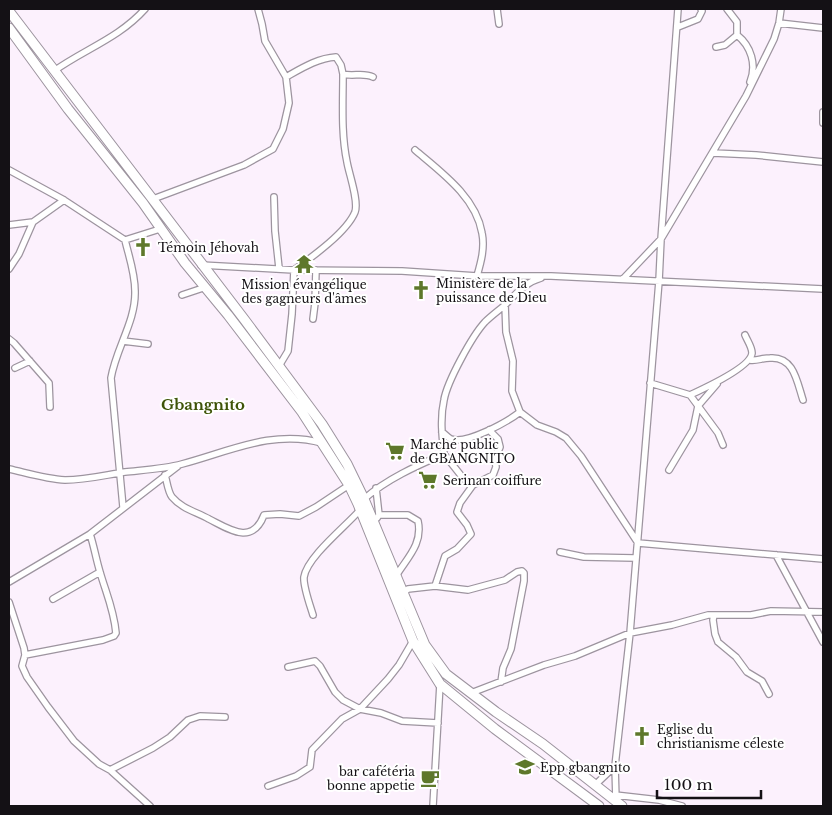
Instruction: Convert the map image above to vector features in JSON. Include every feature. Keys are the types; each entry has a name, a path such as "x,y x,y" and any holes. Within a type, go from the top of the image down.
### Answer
{"main road":[{"path":"9,11 201,265 280,366 322,424 347,464 413,641 440,684 502,734 600,806"},
{"path":"9,30 68,110 142,202 185,263 206,286 302,412 349,485 376,519 403,593 425,645 437,664 446,674 471,693 543,744 618,801"}],"street":[{"path":"54,71 116,35 132,23 145,9"},
{"path":"152,199 244,165 272,149 283,128 289,103 286,77 265,42 258,9"},
{"path":"497,9 499,24"},
{"path":"678,9 661,239 660,281 630,633 615,766 618,801 659,800 682,806"},
{"path":"678,27 698,19 702,11 701,9"},
{"path":"727,9 737,22 737,35"},
{"path":"623,279 661,239 713,153 746,96 767,53 779,23 781,9"},
{"path":"779,23 823,28"},
{"path":"716,47 725,45 737,35"},
{"path":"737,35 743,40 754,66 746,96"},
{"path":"754,66 767,53"},
{"path":"286,77 310,64 330,58 338,59 343,74 346,159 355,196 356,210 346,224 322,249 294,270"},
{"path":"343,74 367,74 373,76"},
{"path":"823,112 823,123"},
{"path":"415,150 456,186 478,219 482,234 483,251 478,276"},
{"path":"713,153 756,155 823,162"},
{"path":"9,170 64,200 125,240 133,270 134,307 111,378 123,507"},
{"path":"274,197 279,268"},
{"path":"9,225 33,222 64,200"},
{"path":"9,269 19,254 33,222"},
{"path":"125,240 160,229"},
{"path":"201,265 294,270 402,271 478,276 551,276 823,289"},
{"path":"212,278 218,267"},
{"path":"280,366 288,351 294,270"},
{"path":"313,319 316,270"},
{"path":"473,485 463,478 444,454 442,431 444,400 468,346 484,323 506,304 520,288 533,281 551,276"},
{"path":"182,295 206,286"},
{"path":"506,304 506,332 513,362 512,390 520,412 537,424 566,438 581,456 638,543"},
{"path":"690,395 721,380 750,360 751,348 744,335"},
{"path":"9,339 49,383 50,407"},
{"path":"123,340 148,344"},
{"path":"750,360 759,361 770,358 784,360 791,366 803,400"},
{"path":"15,368 30,361"},
{"path":"669,470 693,430 698,406 721,380"},
{"path":"650,383 690,395 718,433 722,445"},
{"path":"442,431 450,439 460,440 489,430 510,420 520,412"},
{"path":"435,586 445,556 457,549 470,534 467,525 457,512 460,503 473,485 493,475 496,467 495,458 500,447 498,439 489,430"},
{"path":"9,469 62,480 85,480 180,465 234,447 268,440 285,438 308,439 322,443"},
{"path":"313,615 304,579 306,569 336,533 359,511 361,501 376,488 444,454"},
{"path":"9,582 90,534 164,475 180,465"},
{"path":"164,475 171,496 177,502 228,530 242,534 252,531 261,524 264,515 298,516 349,485"},
{"path":"376,488 376,519 408,515 418,521 420,531 418,541 412,554 396,576"},
{"path":"25,655 75,647 114,636 116,633 112,604 100,572 90,534"},
{"path":"638,543 823,559"},
{"path":"560,552 584,558 635,558"},
{"path":"776,555 823,642"},
{"path":"403,593 408,589 435,586 468,590 505,580 522,571 524,578 511,650 501,682"},
{"path":"53,599 100,572"},
{"path":"9,602 20,634 25,655 22,666 27,677 74,741 150,806"},
{"path":"471,693 544,665 575,656 630,633 714,615 751,615 771,611 823,612"},
{"path":"714,615 714,634 718,642 736,657 747,672 762,681 769,694"},
{"path":"268,786 305,771 310,767 312,750 342,719 360,709 388,679 413,641"},
{"path":"288,666 315,661 320,666 334,692 343,700 360,709 381,713 402,721 438,723"},
{"path":"433,806 440,684"},
{"path":"110,770 153,748 170,737 188,720 200,716 225,717"},
{"path":"595,785 615,766"}],"place":[{"name":"Témoin Jéhovah","path":"143,247"},
{"name":"Mission évangélique des gagneurs d'âmes","path":"304,264"},
{"name":"Ministère de la puissance de Dieu","path":"421,290"},
{"name":"Marché public de GBANGNITO","path":"395,451"},
{"name":"Serinan coiffure","path":"428,480"},
{"name":"Eglise du christianisme céleste","path":"642,736"},
{"name":"Epp gbangnito","path":"525,767"},
{"name":"bar cafétéria bonne appetie","path":"430,778"}],"district":[{"name":"Gbangnito","path":"203,404"}]}
